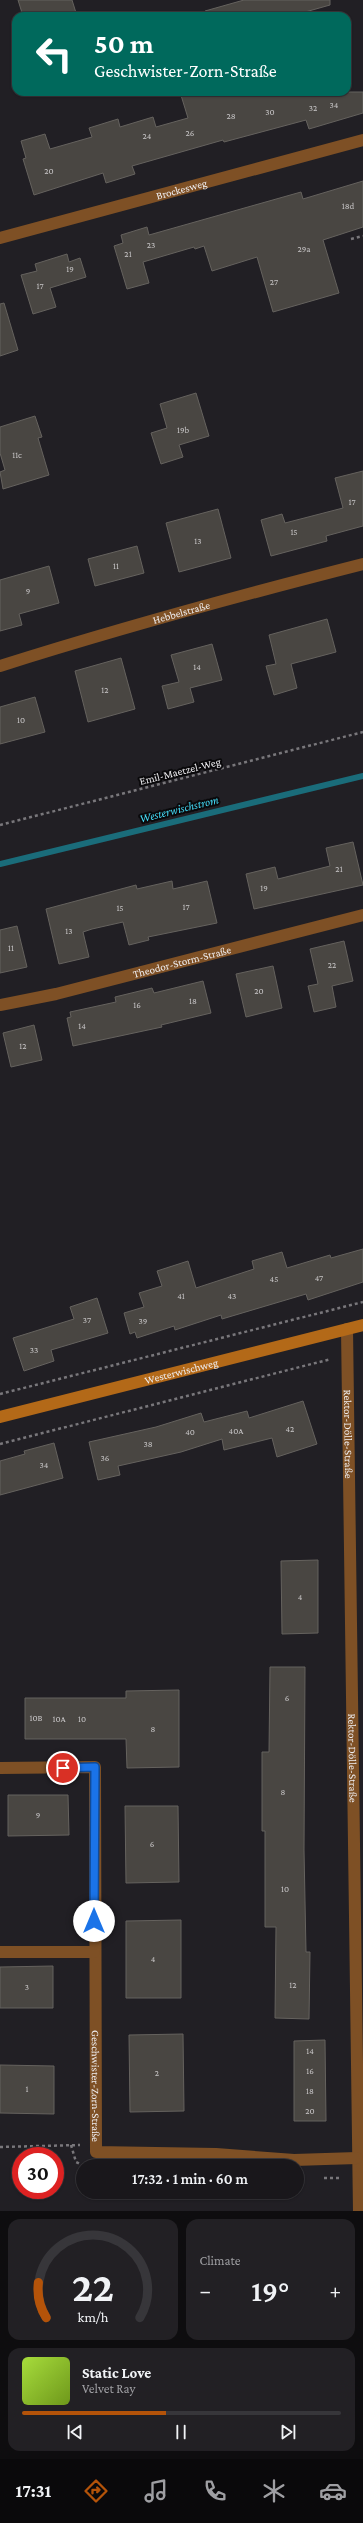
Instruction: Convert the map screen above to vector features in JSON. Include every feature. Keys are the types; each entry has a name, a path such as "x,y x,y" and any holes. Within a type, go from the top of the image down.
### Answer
{"street":[{"name":"Brockesweg","path":"0,238 363,140"},
{"name":"Hebbelstraße","path":"0,666 78,641 247,594 363,564"},
{"name":"Theodor-Storm-Straße","path":"0,1006 56,994 363,915"},
{"name":"Westerwischweg","path":"0,1417 363,1325"},
{"name":"Rektor-Dölle-Straße","path":"347,1329 357,2158 359,2211"},
{"name":"Geschwister-Zorn-Straße","path":"0,1768 95,1767 94,1952 96,2152 216,2154 294,2160 357,2158"},
{"path":"0,1952 94,1952"}],"path":[{"path":"351,239 363,236"},
{"name":"Emil-Maetzel-Weg","path":"0,825 363,732"},
{"path":"0,1394 363,1302"},
{"path":"0,1444 347,1354"},
{"path":"71,2145 76,2162"},
{"path":"0,2147 96,2145"},
{"path":"322,2178 358,2178"}],"building":[{"path":"18,0 72,0 76,12 22,12"},
{"path":"244,0 330,0 330,5 305,12 205,11"},
{"path":"351,92 363,92 363,113 309,129 306,120 224,142 223,140 132,166 135,174 106,183 103,173 34,195 23,159 26,158 21,141 45,134 50,149 92,137 89,128 118,119 120,127 153,117 156,127 188,118 181,96 351,96"},
{"path":"363,181 363,227 323,240 339,293 273,312 257,257 212,271 204,246 195,249 194,247 143,262 149,283 127,289 114,246 123,243 121,235 147,227 149,235 301,192 303,199"},
{"path":"67,254 69,262 80,258 86,277 50,288 56,307 33,314 21,275 37,271 35,264"},
{"path":"4,303 18,350 0,356 0,304"},
{"path":"196,393 209,436 179,445 183,457 161,464 151,433 167,428 160,404"},
{"path":"35,416 42,437 38,438 49,475 3,489 0,472 5,470 0,453 0,427"},
{"path":"363,471 363,526 326,536 327,541 271,556 261,520 282,514 285,523 343,508 335,478"},
{"path":"218,509 231,558 179,572 166,523"},
{"path":"137,546 144,573 95,586 88,559"},
{"path":"49,566 59,603 19,614 22,625 0,631 0,580"},
{"path":"327,619 336,652 291,664 297,688 274,695 266,666 276,664 269,635"},
{"path":"212,644 222,680 190,688 194,702 168,709 162,686 179,682 171,655"},
{"path":"121,658 135,709 88,722 75,671"},
{"path":"35,697 45,732 0,744 0,707"},
{"path":"353,842 363,885 254,909 246,874 275,867 278,879 330,866 326,848"},
{"path":"172,881 173,889 207,881 217,923 148,937 149,940 129,945 123,922 92,929 83,932 89,957 59,964 46,909 136,885 137,889"},
{"path":"17,926 27,967 0,973 0,930"},
{"path":"344,941 353,981 332,986 336,1007 314,1012 308,986 318,984 310,949"},
{"path":"273,966 282,1008 246,1017 236,974"},
{"path":"203,981 211,1013 161,1025 162,1027 73,1046 67,1018 71,1017 70,1012 116,1002 115,997 152,988 154,993"},
{"path":"34,1025 42,1060 11,1067 3,1033"},
{"path":"363,1249 363,1282 308,1300 306,1294 222,1319 221,1315 175,1330 174,1326 137,1338 135,1332 130,1334 124,1313 144,1307 139,1293 162,1286 157,1271 188,1261 196,1288 254,1269 252,1261 282,1252 287,1268 330,1255 331,1258"},
{"path":"97,1298 108,1333 51,1350 54,1361 24,1371 13,1338 74,1319 70,1307"},
{"path":"303,1401 317,1444 277,1457 272,1438 224,1450 222,1439 181,1452 118,1466 120,1475 98,1480 89,1442 156,1427 201,1413 204,1422 247,1411 249,1418"},
{"path":"54,1443 63,1478 0,1495 0,1461 25,1454 24,1451"},
{"path":"318,1560 318,1633 282,1634 281,1561"},
{"path":"270,1667 305,1667 304,1850 306,1952 310,1952 309,2019 275,2018 276,1927 265,1927 265,1831 262,1831 262,1752 269,1752"},
{"path":"179,1690 179,1767 127,1768 126,1739 25,1739 25,1698 126,1698 126,1691"},
{"path":"8,1795 68,1795 69,1835 8,1836"},
{"path":"125,1806 178,1806 179,1882 126,1883"},
{"path":"181,1920 181,1998 126,1998 126,1921"},
{"path":"53,1966 53,2008 0,2008 0,1967"},
{"path":"183,2034 184,2111 130,2112 129,2035"},
{"path":"325,2040 326,2121 294,2121 294,2041"},
{"path":"0,2065 54,2066 54,2114 0,2113"}],"waterway":[{"name":"Westerwischstrom","path":"0,864 363,776"}],"route":[{"path":"63,1768 95,1767 94,1921"}]}
